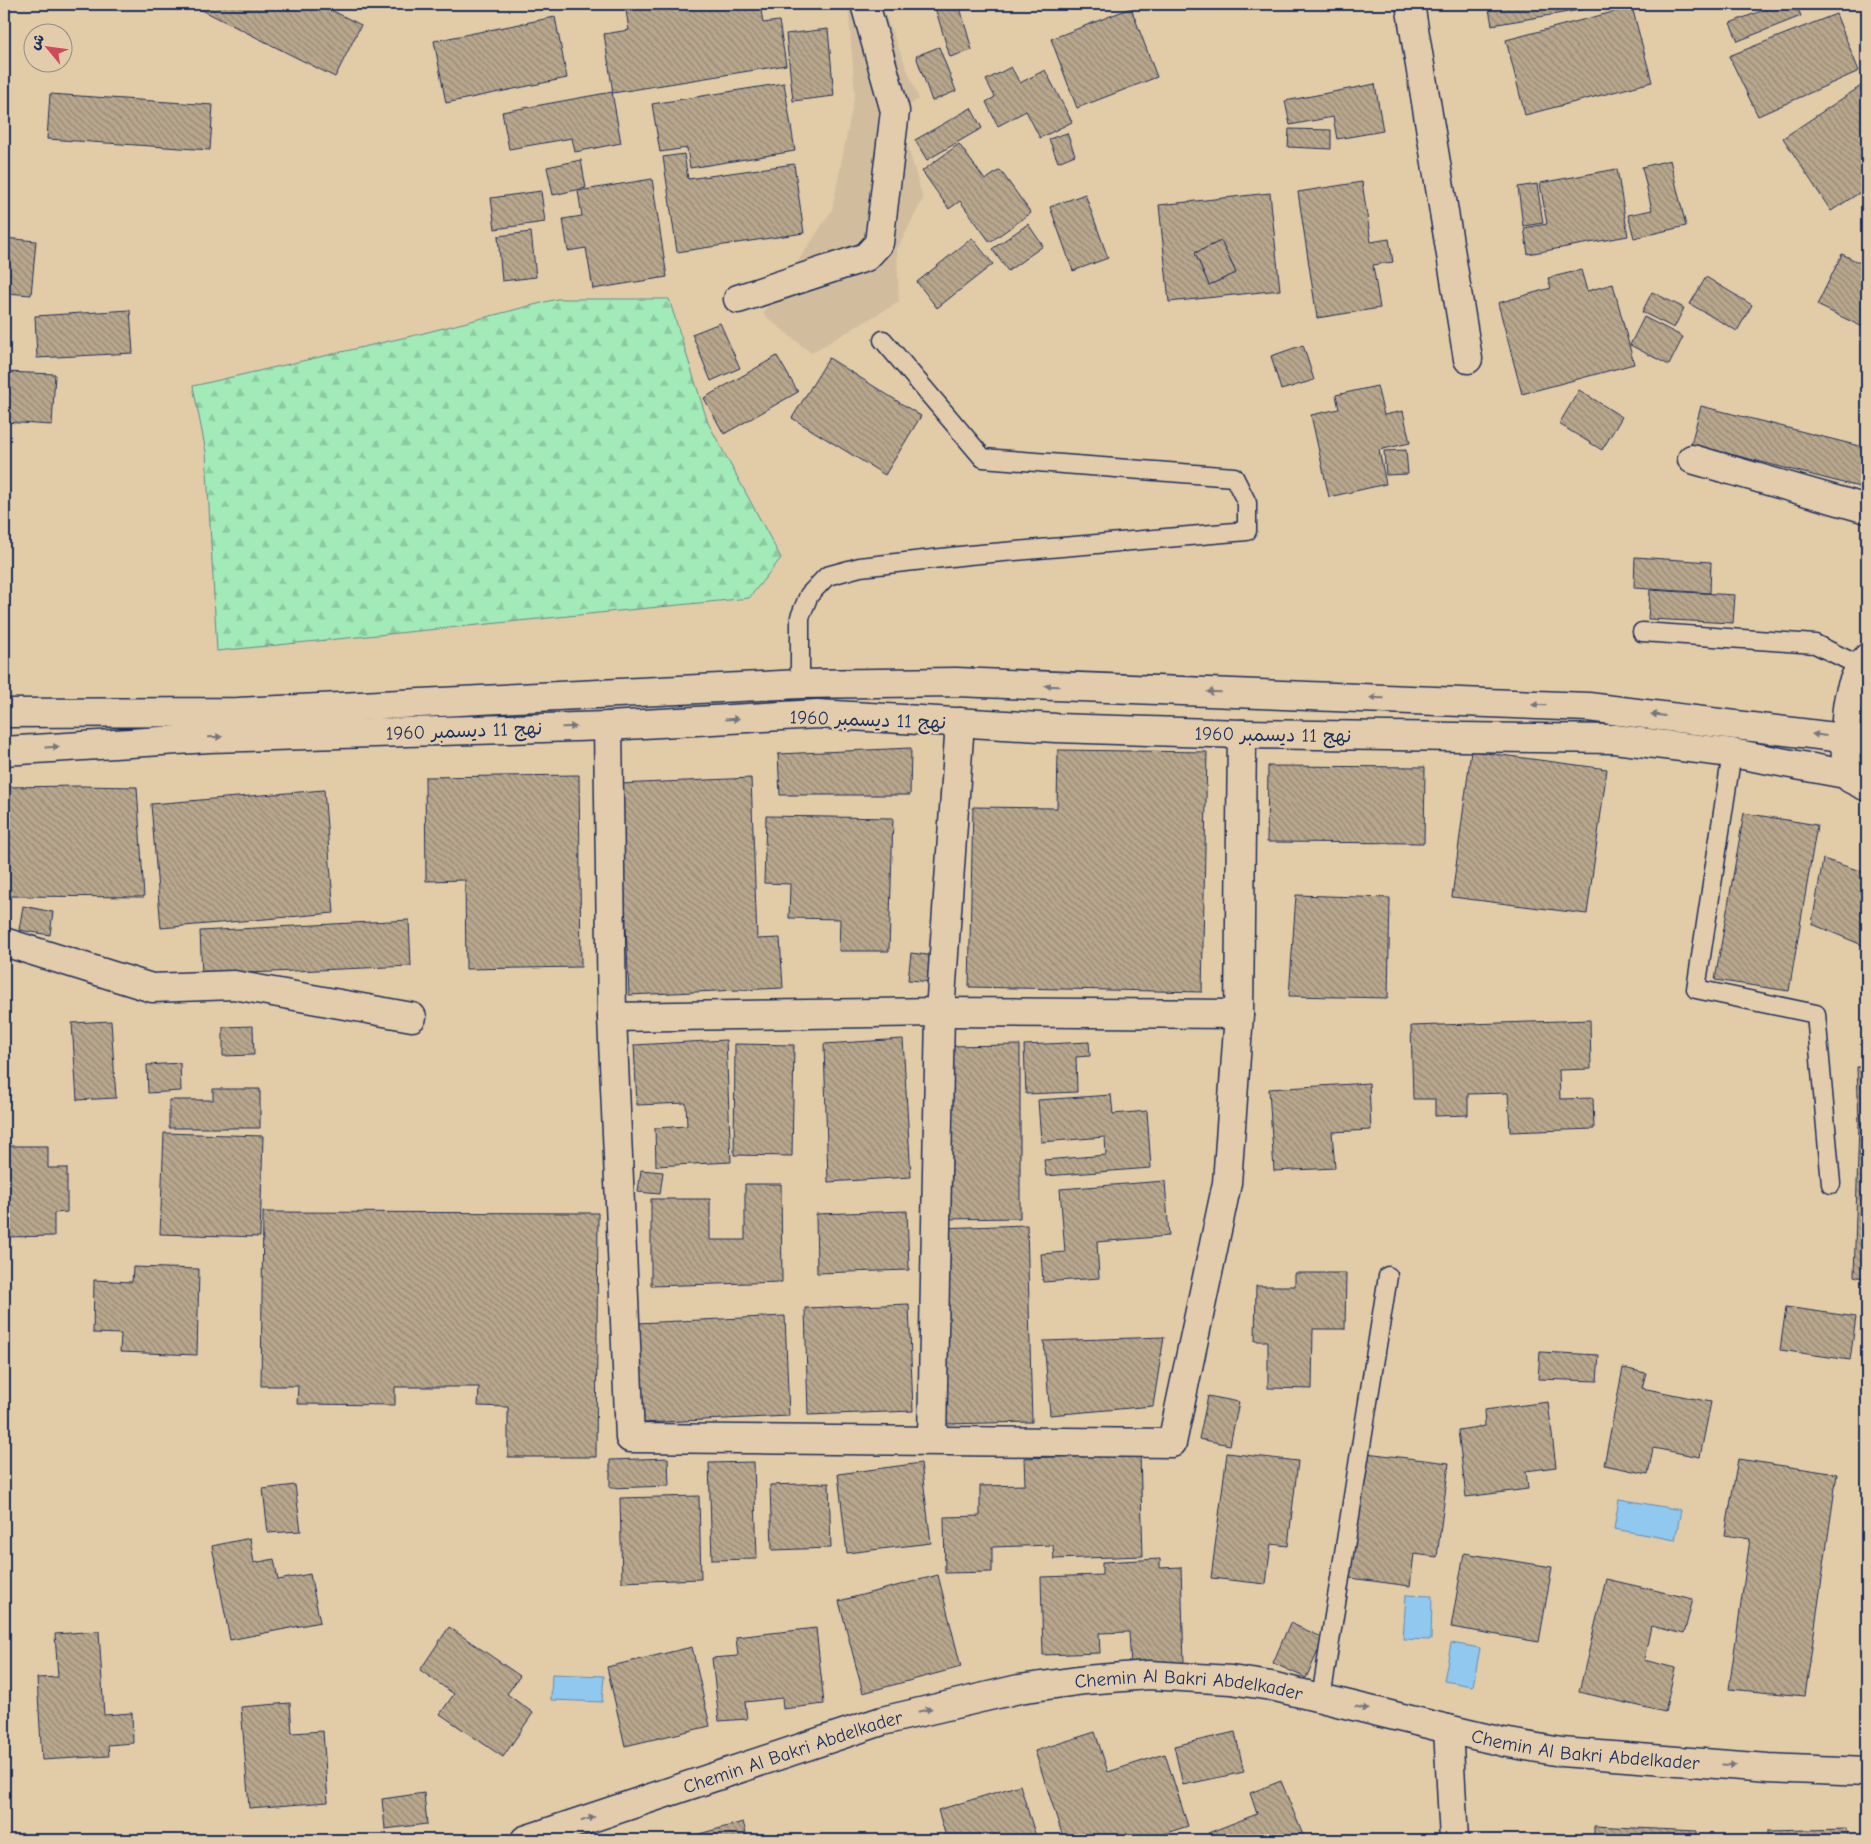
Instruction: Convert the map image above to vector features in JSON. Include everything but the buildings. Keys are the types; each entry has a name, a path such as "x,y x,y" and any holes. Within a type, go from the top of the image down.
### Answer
{"street":[{"path":"738,299 866,257 879,243 895,111 864,4"},
{"path":"1410,4 1468,359"},
{"path":"1692,458 1867,509"},
{"path":"1860,780 1857,740 1845,712 1851,688 1865,664"},
{"name":"نهج 11 ديسمبر 1960","path":"4,713 238,712 800,684 956,682 1588,707 1857,740"},
{"name":"نهج 11 ديسمبر 1960","path":"4,750 209,738 608,726 817,714 1056,728 1242,734 1614,739 1732,753 1860,780"},
{"path":"932,1440 940,1012 960,722"},
{"path":"608,726 612,1017 630,1438 1172,1442 1227,1183 1238,1014 1242,734"},
{"path":"4,942 152,988 234,985 412,1017"},
{"path":"612,1017 940,1012 1238,1014"},
{"name":"Chemin Al Bakri Abdelkader","path":"525,1840 882,1721 1019,1689 1085,1680 1149,1675 1230,1680 1271,1686 1503,1742 1561,1752 1768,1768 1867,1772"},
{"path":"1448,1729 1454,1840"}],"lane":[{"path":"800,684 800,617 809,595 827,576 860,568 969,555 1247,530 1247,503 1234,477 983,458 883,340"},
{"path":"1642,632 1815,644 1865,664"},
{"path":"1732,753 1696,989 1816,1014 1831,1184"},
{"path":"1321,1698 1388,1276"}],"shaded area":[{"path":"848,4 881,4 919,99 898,112 923,199 897,250 899,302 811,353 763,314 832,210 855,93"}],"green space":[{"path":"557,299 669,299 708,423 781,558 749,598 217,651 206,452 193,386 420,334"}],"water":[{"path":"1619,1499 1681,1510 1675,1540 1614,1529"},
{"path":"1406,1595 1432,1596 1431,1640 1403,1639"},
{"path":"1451,1643 1480,1648 1473,1686 1444,1681"},
{"path":"552,1674 604,1676 602,1702 551,1700"}]}
